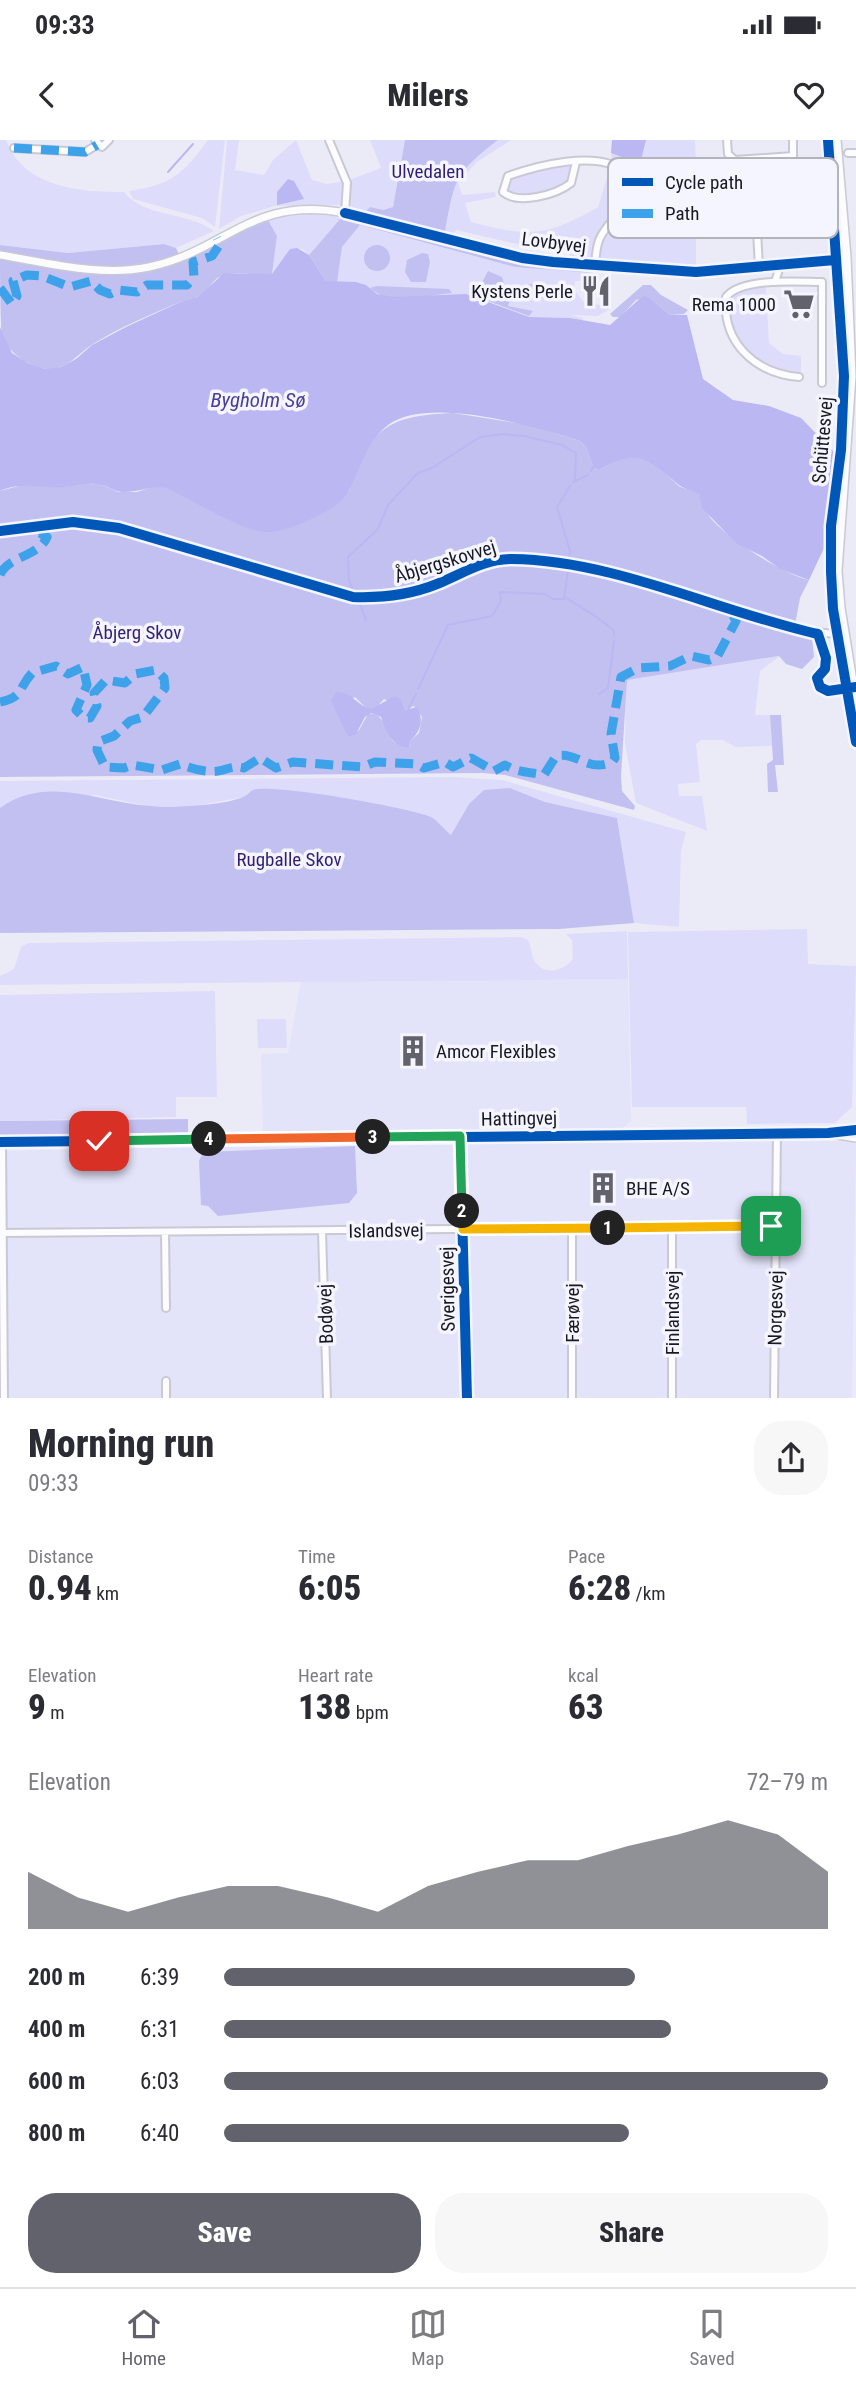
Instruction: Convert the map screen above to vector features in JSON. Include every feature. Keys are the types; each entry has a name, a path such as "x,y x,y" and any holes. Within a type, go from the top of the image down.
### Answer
{"main road":[{"name":"Schüttesvej","path":"828,140 829,158"},
{"name":"Schüttesvej","path":"836,140 838,158"},
{"name":"Schüttesvej","path":"838,163 846,257 850,414 838,527 837,571 856,706"},
{"name":"Schüttesvej","path":"834,238 844,376 841,450 830,548 836,634 856,742"}],"street":[{"path":"14,148 85,152 96,143 104,147 109,140"},
{"path":"329,140 347,183 345,213"},
{"path":"727,140 730,158"},
{"path":"766,158 793,156 793,140"},
{"path":"576,162 571,183 554,192 527,197 509,196 503,192 508,176 536,167 576,162 608,162"},
{"name":"Lovbyvej","path":"0,255 82,268 130,270 185,256 244,223 271,214 316,210 345,213 522,258 595,265 696,272 780,266 846,257"},
{"path":"595,265 599,240 608,227"},
{"path":"758,238 760,267"},
{"path":"775,282 780,266"},
{"path":"799,377 771,372 749,359 728,326 725,302 730,292 741,286 775,282 822,282 822,383"},
{"name":"Åbjergskovvej","path":"0,531 73,522 119,528 333,592 372,598 421,590 489,561 541,561 614,575 812,632 836,634"},
{"name":"Hattingvej","path":"1,1142 828,1133 856,1130"},
{"name":"Norgesvej","path":"774,1398 777,1133"},
{"name":"Hattingvej","path":"828,1133 856,1138"},
{"name":"Sverigesvej","path":"460,1136 467,1398"},
{"path":"1,1142 4,1398"},
{"name":"Islandsvej","path":"1,1233 776,1226"},
{"name":"Færøvej","path":"572,1228 572,1398"},
{"name":"Finlandsvej","path":"672,1228 672,1398"},
{"name":"Bodøvej","path":"322,1231 327,1398"},
{"path":"165,1232 166,1308"},
{"path":"166,1381 166,1398"}],"shaded area":[{"path":"0,140 6,140 14,156 40,178 90,191 124,192 143,206 192,220 214,231 176,248 164,244 68,253 0,245"},
{"path":"208,140 225,140 215,227 202,218 133,199 129,191 156,185 175,176"},
{"path":"227,140 239,140 235,170 264,175 273,160 296,140 312,180 327,184 345,181 343,205 275,206 241,216 219,229"},
{"path":"370,140 405,140 393,207 383,210 370,207 365,212 351,208 349,180 381,168"},
{"path":"498,140 511,140 477,162 458,182 462,195 495,192 496,197 465,203 471,222 523,232 550,229 565,224 598,207 608,175 608,223 601,232 593,260 571,258 568,252 530,247 456,230 453,234 445,232 455,189 459,179 473,161"},
{"path":"612,140 695,140 696,158 611,158"},
{"path":"569,164 572,166 567,184 539,194 507,192 511,177"},
{"path":"320,213 341,218 309,255 303,249 291,249 272,274 277,236 267,218"},
{"path":"360,225 515,267 593,273 593,281 575,281 574,289 583,301 611,308 598,316 571,315 583,318 583,322 570,318 529,317 481,299 377,294 366,285 337,283 342,247"},
{"path":"608,233 608,238 696,238 696,265 597,260 600,243"},
{"path":"766,286 766,294 742,295 743,308 767,307 769,343 783,354 801,356 801,373 779,370 759,362 746,348 734,327 729,306 731,297 744,288"},
{"path":"780,656 760,671 755,715 770,715 772,746 736,747 722,740 701,740 696,744 700,782 678,784 679,796 702,796 707,831 636,803 625,744 626,680"},
{"path":"455,777 502,780 686,832 681,851 679,927 634,923 617,818 545,802 510,788 469,804 451,836 253,790 244,797 190,807 147,806 95,795 0,808 0,781"},
{"path":"807,929 808,964 856,966 852,1107 835,1123 747,1124 746,1107 632,1107 628,932"},
{"path":"627,931 628,979 0,985 0,976 14,969 21,947 28,943 521,937 528,940 533,958 540,967 555,970 573,959 572,940 566,934"},
{"path":"628,979 631,1121 622,1129 263,1133 261,1054 288,1053 301,981"},
{"path":"215,991 217,1097 176,1097 176,1117 0,1121 0,995"},
{"path":"257,1019 286,1019 287,1048 258,1048"},
{"path":"856,1141 852,1398 0,1398 0,1151 330,1144"}],"green space":[{"name":"Ulvedalen","path":"405,140 498,140 473,161 459,179 451,200 445,232 365,212 370,207 383,210 393,207"},
{"path":"267,218 277,236 272,274 225,274 200,296 123,327 93,344 62,367 48,369 27,363 2,336 0,245 68,253 164,244 176,248 182,261"},
{"path":"341,218 520,262 593,273 515,267 360,225 342,247 337,283 326,281 309,255"},
{"path":"377,245 386,249 390,258 386,267 377,271 368,267 364,258 368,249"},
{"path":"422,253 428,254 430,262 426,282 411,282 405,272 407,260"},
{"path":"488,271 502,277 505,286 510,288 544,282 543,292 511,297 508,306 533,311 529,316 475,296"},
{"path":"643,285 651,285 661,295 688,310 684,314 670,315 649,297 636,300 620,317 610,314"},
{"path":"370,288 449,289 452,293 388,297"},
{"name":"Åbjerg Skov","path":"453,413 528,425 580,441 586,447 593,467 599,470 628,457 639,457 651,462 679,486 696,492 711,519 734,539 773,565 809,580 800,598 794,630 812,637 814,657 802,669 786,664 779,656 627,680 621,776 622,791 635,806 634,810 505,775 483,773 0,777 0,491 22,485 65,487 86,483 100,484 118,492 137,492 155,486 349,491 365,452 384,429 412,417","holes":["355,697 367,709 375,709 384,699 405,710 414,706 422,717 419,733 410,741 409,748 394,742 381,719 374,714 368,714 359,730 348,737 337,709"]},
{"path":"770,715 781,715 784,765 775,765 778,792 768,792 767,764 773,760"},
{"name":"Rugballe Skov","path":"510,788 545,802 617,818 634,923 559,929 0,933 0,808 18,798 37,793 74,793 160,807 212,804 236,799 253,790 286,790 418,813 434,819 451,835 469,804 484,790"},
{"path":"188,1119 188,1133 0,1135 0,1121"},
{"path":"355,1146 357,1193 349,1203 218,1216 208,1206 201,1205 199,1161 203,1152"}],"water":[{"path":"612,140 646,140 642,158 624,158 611,153"},
{"path":"288,179 294,181 304,199 277,205 277,192"},
{"name":"Bygholm Sø","path":"297,248 309,255 326,281 356,282 366,285 377,294 393,297 466,294 529,317 570,318 610,325 643,296 649,297 670,315 687,315 703,379 733,400 769,406 801,418 834,452 824,548 809,580 780,569 762,556 737,544 702,508 699,495 681,487 650,463 642,459 624,459 599,470 593,467 586,447 580,441 483,416 429,413 406,416 388,425 374,440 348,492 339,503 306,522 273,532 258,531 237,524 167,488 124,492 89,483 65,487 16,486 0,491 0,327 12,353 29,364 45,369 61,367 76,359 92,345 126,327 178,303 198,297 224,273 272,274 290,249"},
{"path":"336,692 347,694 371,709 395,696 401,700 405,710 417,707 420,725 410,741 409,748 394,741 381,717 371,713 365,717 356,734 348,737 331,701"}],"waterway":[{"path":"168,172 193,144"},
{"path":"354,592 349,581 348,557 378,529 388,505 418,473 432,468 480,437 503,434 524,436 562,445 576,453 575,480"},
{"path":"591,471 593,467"},
{"path":"573,482 588,475"},
{"path":"569,561 570,551 557,507 570,486"},
{"path":"418,689 448,625 492,616 501,601 500,592 545,594 553,599 564,599 568,571"},
{"path":"565,597 609,626 614,631 614,636"},
{"path":"359,602 366,620"},
{"path":"599,694 608,688 614,641"},
{"path":"408,710 416,694"}],"marked path":[{"path":"14,148 85,152 97,145"},
{"path":"0,288 12,304 17,296 13,281 27,275 42,276 70,287 91,281 100,290 110,294 118,290 137,292 147,285 187,285 194,277 193,262 212,256 220,244 217,238"},
{"path":"0,575 9,564 37,549 47,537 40,533 32,537"},
{"path":"0,702 17,695 32,673 56,666 68,674 83,667 87,685 76,710 84,718 90,718 97,706 94,693 106,680 125,683 135,674 156,670 164,678 165,688 143,717 130,721 114,736 98,742 97,750 105,767 124,768 132,765 162,770 180,764 195,769 218,771 233,767 244,768 260,758 276,768 293,762 362,767 375,762 417,764 424,768 445,762 453,767 471,758 494,771 505,765 519,771 544,775 556,756 570,756 596,765 612,762 615,758 611,734 621,677 638,668 670,666 691,656 709,660 717,657 736,621 732,614"}],"cycle path":[{"path":"828,140 829,158"},
{"path":"345,213 522,258 553,262 696,272 835,260"},
{"path":"835,238 844,376 841,450 831,526 831,572 833,609 856,742"},
{"path":"0,531 73,522 119,528 353,597 416,591 483,564 502,560 550,562 589,568 628,577 818,634 826,658 825,669 817,678 820,687 828,691 856,687"},
{"path":"0,1142 828,1133 856,1130"},
{"path":"460,1136 467,1398"}],"place":[{"name":"Kystens Perle","path":"596,291"},
{"name":"Rema 1000","path":"799,304"},
{"name":"Amcor Flexibles","path":"413,1051"},
{"name":"BHE A/S","path":"603,1188"}],"route":[{"path":"99,1141 460,1136 463,1229 771,1226"}]}
